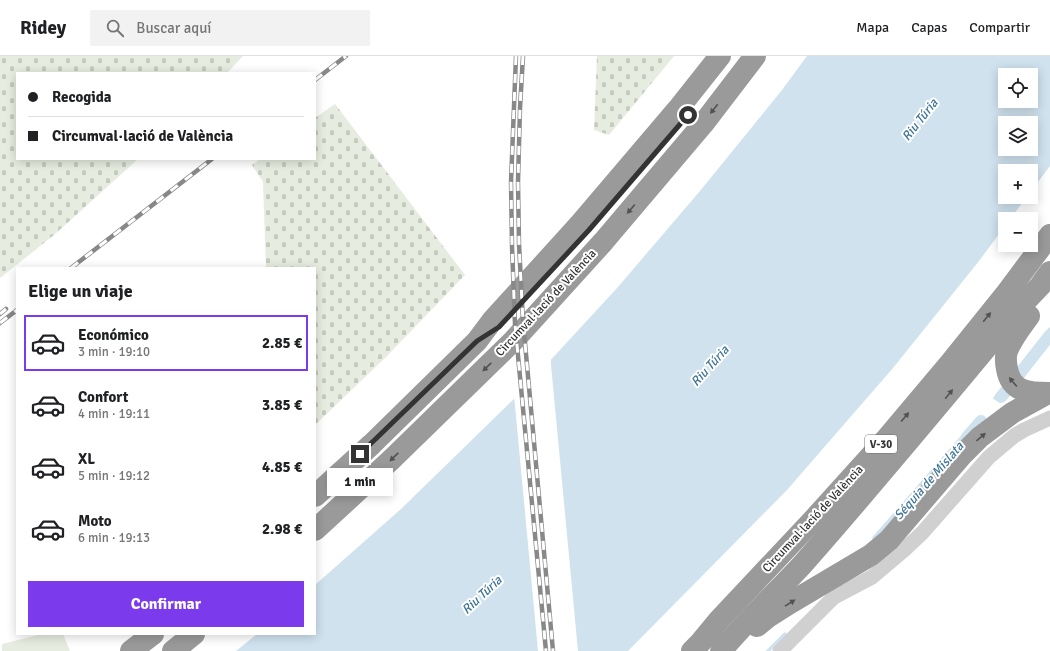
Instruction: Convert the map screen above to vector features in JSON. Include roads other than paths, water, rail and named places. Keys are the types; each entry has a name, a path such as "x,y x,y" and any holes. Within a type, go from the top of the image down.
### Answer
{"highway":[{"name":"Circumval·lació de València","path":"316,495 372,444 477,341 492,320 582,223 678,109 720,56"},
{"path":"477,341 499,327 589,230 741,56"},
{"name":"Circumval·lació de València","path":"316,529 392,459 514,340 603,242 703,124 755,56"},
{"name":"Circumval·lació de València","path":"696,647 719,620 814,520 887,438 956,356 1050,235"},
{"name":"Circumval·lació de València","path":"721,651 733,636 800,566 906,445 1045,279"},
{"path":"1045,279 1031,313 1014,338 1007,352 1006,364 1008,375 1014,384 1021,390 1031,393 1049,393"},
{"path":"725,651 739,642 768,617 871,555 890,540 961,456 980,437 1012,413 1049,393"},
{"path":"696,647 724,627 840,511 886,460 906,445"},
{"path":"131,651 152,635"},
{"path":"173,651 193,635"}],"street":[{"path":"780,651 834,597 872,577 904,550 938,516 989,457 1014,436 1050,418"}],"water":[{"name":"Riu Túria","path":"807,56 1050,56 1050,166 1038,182 1038,164 998,164 998,204 1022,204 1015,212 998,212 998,235 979,261 893,368 787,490 628,651 236,651 256,635 316,635 316,584 401,509 523,390 618,287 700,191 782,90"}],"waterway":[{"name":"Séquia de Mislata","path":"1016,372 1050,329"},
{"name":"Séquia de Mislata","path":"1017,377 1050,335"},
{"path":"995,398 1005,385"},
{"name":"Séquia de Mislata","path":"1001,397 1008,389"},
{"name":"Séquia de Mislata","path":"874,538 978,419"},
{"name":"Séquia de Mislata","path":"967,437 981,421"},
{"name":"Séquia de Mislata","path":"768,651 785,634"}],"railway":[{"path":"316,79 346,56"},
{"path":"516,56 511,182 515,324 546,651"},
{"path":"523,56 518,182 519,244 523,321 553,651"},
{"path":"72,267 211,160"},
{"path":"0,314 6,309"},
{"path":"0,323 16,311"}]}
